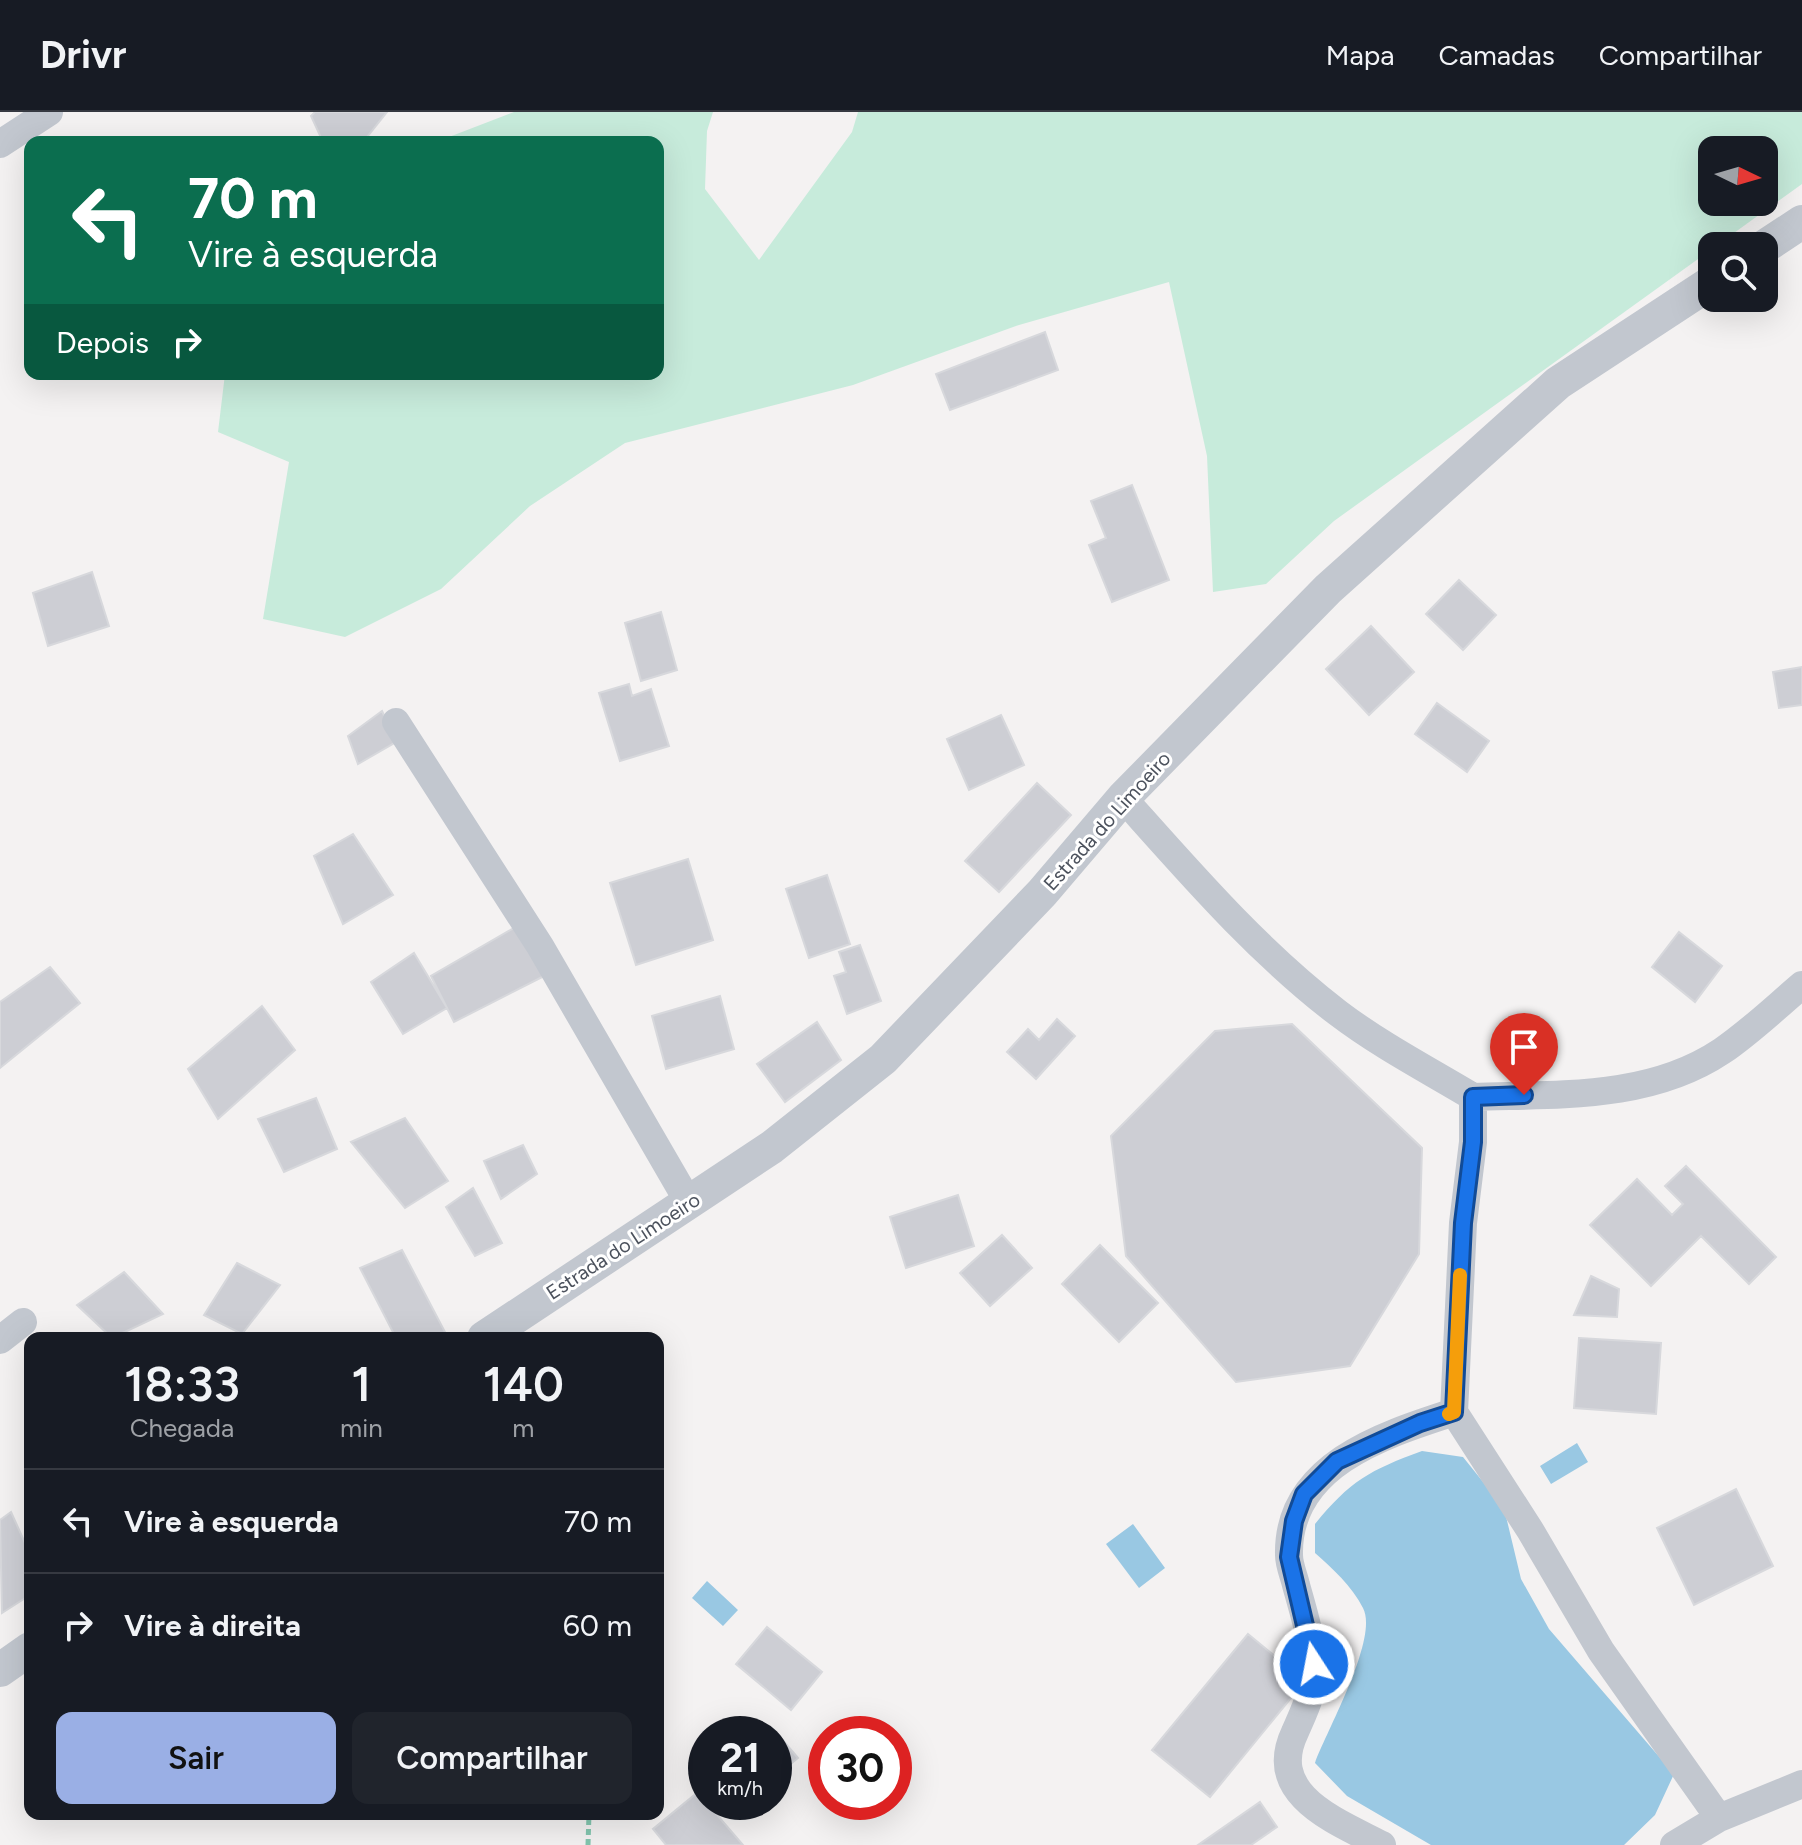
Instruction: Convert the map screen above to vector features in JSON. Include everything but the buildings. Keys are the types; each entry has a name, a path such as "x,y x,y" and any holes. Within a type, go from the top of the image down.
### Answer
{"street":[{"path":"0,144 49,112"},
{"path":"1778,238 1802,222"},
{"name":"Estrada do Limoeiro","path":"493,1332 772,1147 883,1059 1042,893 1123,798 1328,589 1558,383 1698,291"},
{"path":"396,722 540,946 689,1203"},
{"path":"1123,798 1201,887 1303,985 1378,1040 1473,1097 1601,1092 1669,1078 1721,1052 1802,985"},
{"path":"1473,1097 1473,1142 1463,1223 1454,1412 1530,1530 1601,1651 1719,1818"},
{"path":"0,1340 23,1322"},
{"path":"1382,1845 1333,1820 1306,1801 1290,1778 1286,1758 1312,1692 1314,1664 1289,1557 1294,1521 1304,1494 1337,1461 1420,1423 1454,1412"},
{"path":"0,1670 24,1653"},
{"path":"1674,1845 1719,1818 1802,1784"}],"path":[{"path":"588,1845 589,1820"}],"green space":[{"path":"514,112 713,112 707,131 705,189 759,260 852,132 858,112 1802,112 1802,184 1778,201 1778,136 1698,136 1698,216 1758,216 1735,232 1698,232 1698,259 1334,521 1266,584 1213,592 1207,456 1169,282 1019,325 853,385 625,443 530,506 441,589 345,637 263,619 289,462 218,432 224,380 664,380 664,136 452,136"}],"water":[{"path":"1577,1443 1588,1462 1551,1484 1540,1466"},
{"path":"1422,1451 1463,1457 1504,1508 1521,1579 1549,1629 1674,1774 1655,1815 1624,1845 1431,1845 1347,1796 1315,1763 1358,1662 1366,1622 1363,1608 1353,1592 1315,1553 1315,1524 1339,1497 1362,1478"},
{"path":"1133,1524 1165,1568 1139,1588 1106,1544"},
{"path":"707,1581 738,1610 723,1626 692,1598"}],"slow traffic":[{"path":"1449,1414 1454,1412 1460,1275"}],"route":[{"path":"1314,1664 1289,1557 1294,1521 1304,1494 1337,1461 1420,1423 1454,1412 1463,1223 1473,1142 1473,1097 1524,1095"}]}
